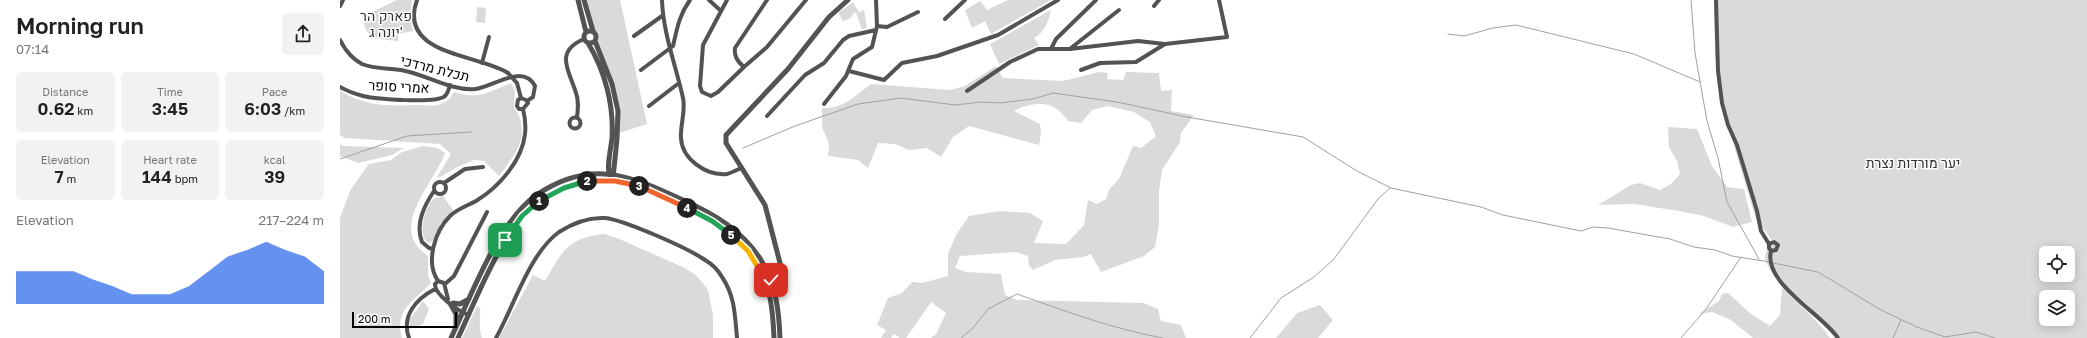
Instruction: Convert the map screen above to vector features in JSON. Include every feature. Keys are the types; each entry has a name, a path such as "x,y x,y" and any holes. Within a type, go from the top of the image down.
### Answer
{"street":[{"path":"340,6 343,0"},
{"path":"417,0 414,11 416,27 425,41 442,49 508,73 517,83 521,98 527,101 527,106 524,109 524,139 514,162 492,189 450,216 440,228 434,249 434,276 438,281 443,281 448,298 456,314 456,329"},
{"path":"578,0 586,32 586,41 603,75 611,103 613,161 626,176"},
{"path":"584,0 593,31 596,35 595,41 612,84 616,102 618,128 612,180"},
{"path":"662,0 662,16 684,100 681,138 686,154 693,162 703,169 716,173 727,174 741,168"},
{"path":"641,70 673,46 682,11 690,0"},
{"path":"709,0 721,11"},
{"path":"727,0 703,45 700,79 702,92 711,96 718,92 744,66 767,47 806,0"},
{"path":"744,66 737,60 734,54 735,48 767,0"},
{"path":"766,276 776,271 780,263 773,230 765,205 726,143 726,134 788,69 829,17 848,0"},
{"path":"824,104 846,76 853,59 872,47 877,28 876,0"},
{"path":"945,19 965,0"},
{"path":"849,71 884,80 902,63 937,56 998,35 1058,0"},
{"path":"1051,49 1056,39 1096,0"},
{"path":"1154,6 1159,0"},
{"path":"967,91 1010,62 1038,49 1070,49 1138,41 1165,44 1227,37 1219,0"},
{"path":"1716,0 1718,71 1722,103 1728,125 1737,145 1757,211 1761,231 1770,244 1770,264 1778,277 1826,323 1838,338"},
{"path":"1070,49 1119,10"},
{"path":"767,116 806,75 824,63 843,40 849,36 877,28 887,27 918,12"},
{"path":"634,36 662,16"},
{"path":"667,32 676,30"},
{"path":"586,32 593,31"},
{"path":"482,63 489,36"},
{"name":"תכלת מרדכי","path":"340,40 350,55 363,64 411,72 465,89 475,89 516,76 524,76 528,78 535,86 533,97 527,101"},
{"path":"578,118 578,100 566,68 566,62 570,50 586,41 595,41"},
{"path":"1081,70 1100,63 1136,62 1165,44"},
{"path":"649,106 679,83"},
{"name":"אמרי סופר","path":"340,87 361,96 372,98 426,100 441,99 446,96 450,85"},
{"path":"521,98 518,100 517,106 519,109 524,109"},
{"path":"597,174 605,170 613,161"},
{"path":"434,249 429,248 422,242 420,226 422,212 434,191 436,183 440,181 444,183 465,169 483,167"},
{"path":"451,338 504,231 523,207 535,197 558,184 575,178 597,174 612,174 626,176 644,182 697,206 727,224 753,248 777,301 780,338"},
{"path":"458,338 509,234 527,211 538,202 564,188 590,181 612,180 642,188 718,225 748,251 766,276 771,302 774,338"},
{"path":"434,191 439,194 444,193 446,187 444,183"},
{"path":"409,338 406,327 410,311 418,301 436,290 445,287 454,276 487,212"},
{"path":"496,338 536,260 553,237 580,221 604,218 627,224 692,253 711,264 722,277 731,294 737,338"},
{"path":"1770,244 1774,242 1778,245 1776,250 1771,251"},
{"path":"438,281 435,284 436,290 452,304 469,315"},
{"path":"452,304 460,304 470,299"}],"green space":[{"name":"פארק הר יונה ג'","path":"397,0 412,0 410,14 413,31 398,34 398,41 372,36 366,29 364,23 368,14"},
{"path":"585,0 620,0 647,124 619,133 618,109 607,65 589,27"},
{"path":"1008,0 1051,0 991,34 985,21 972,28 965,10 980,1 987,10"},
{"name":"יער מורדות נצרת","path":"1714,0 2087,0 2087,338 1838,338 1809,306 1775,276 1767,264 1765,258 1766,252 1774,243 1757,220 1754,213 1721,102 1715,54"},
{"path":"853,2 859,12 864,10 867,28 862,29 856,13 854,12 851,18 843,21 838,13"},
{"path":"477,7 486,8 485,23 476,22"},
{"path":"1051,10 1046,26 1038,36 1034,38 1039,45 999,64 990,44"},
{"path":"996,66 1003,78 1063,81 1099,72 1108,73 1107,79 1123,80 1126,72 1159,73 1161,91 1172,90 1171,111 1194,115 1181,133 1180,142 1162,170 1159,191 1159,225 1155,247 1144,256 1101,272 1091,254 1083,257 1055,260 1033,270 1029,266 1028,256 1016,252 960,256 955,268 966,272 1001,274 1005,295 1017,300 1143,303 1158,309 1161,321 1181,325 1186,338 931,338 936,334 946,313 931,302 906,338 900,338 894,334 891,338 881,338 886,330 877,325 888,298 902,293 912,282 922,283 948,276 948,254 956,235 969,216 1000,211 1030,213 1043,221 1034,243 1066,244 1084,225 1088,200 1097,204 1106,199 1109,190 1119,179 1133,146 1141,148 1156,136 1150,122 1134,112 1108,106 1092,110 1081,123 1068,121 1057,109 1052,106 1035,104 1014,111 1040,124 1041,134 1039,145 969,126 953,137 941,157 927,148 909,150 895,144 878,143 868,168 858,160 828,156 829,144 822,127 822,108 829,108 842,104 854,98 871,84 950,90 965,86"},
{"path":"511,83 515,91 514,107 522,126 522,135 516,151 499,176 484,161 474,160 457,167 440,177 437,177 451,154 440,144 345,138 340,135 340,90 358,100 378,104 434,105 446,101 454,92 477,95"},
{"path":"1668,127 1697,129 1712,166 1727,187 1744,189 1752,222 1733,227 1704,216 1679,211 1634,204 1598,205 1631,185 1640,183 1660,190 1671,184 1680,174 1677,161 1669,147"},
{"path":"340,144 344,146 404,148 392,155 358,163 340,156"},
{"path":"423,146 437,148 445,153 415,209 412,221 411,232 415,243 419,249 428,256 428,275 431,283 412,301 403,313 400,328 402,338 340,338 340,218 351,189 369,164 391,160 402,152"},
{"path":"443,196 453,210 441,223 433,241 429,243 425,239 422,228 425,215 433,199"},
{"path":"604,234 617,238 685,268 697,276 708,290 713,315 713,338 499,338 533,275 545,281 561,254 567,248 582,239"},
{"path":"1782,287 1813,318 1830,338 1753,338 1731,320 1712,312 1699,314 1719,301 1722,294 1728,293 1751,314 1770,326 1780,315"},
{"path":"423,301 429,309 423,324 410,329 409,320"},
{"path":"1320,305 1333,320 1318,338 1276,338 1297,313"},
{"path":"477,306 480,308 480,327 482,338 462,338"}],"waterway":[{"path":"1691,0 1695,53 1707,121 1718,158 1727,202 1759,259"},
{"path":"1448,34 1464,36 1493,28 1516,25 1634,54 1700,82"},
{"path":"743,148 795,126 858,104 901,98 955,105 981,102 1000,103 1033,99 1053,93 1117,102 1187,117 1303,137 1357,171 1391,188 1481,207 1503,215 1581,231 1593,227 1608,228 1670,239 1694,247 1715,250 1732,256 1770,262"},
{"path":"340,159 407,136 471,132"},
{"path":"1250,338 1281,298 1314,277 1334,259 1378,199 1390,188"},
{"path":"1681,338 1706,309 1741,257"},
{"path":"1773,263 1818,272 1881,310 1917,327 1945,337 1976,332 1995,338"},
{"path":"961,338 973,328 988,309 1017,294 1107,325 1163,338"},
{"path":"1893,338 1901,320"}],"route":[{"path":"505,240 517,222 527,211 551,194 577,183 597,180 615,181 642,188 712,221 744,246 764,277 769,275 771,280"}]}
